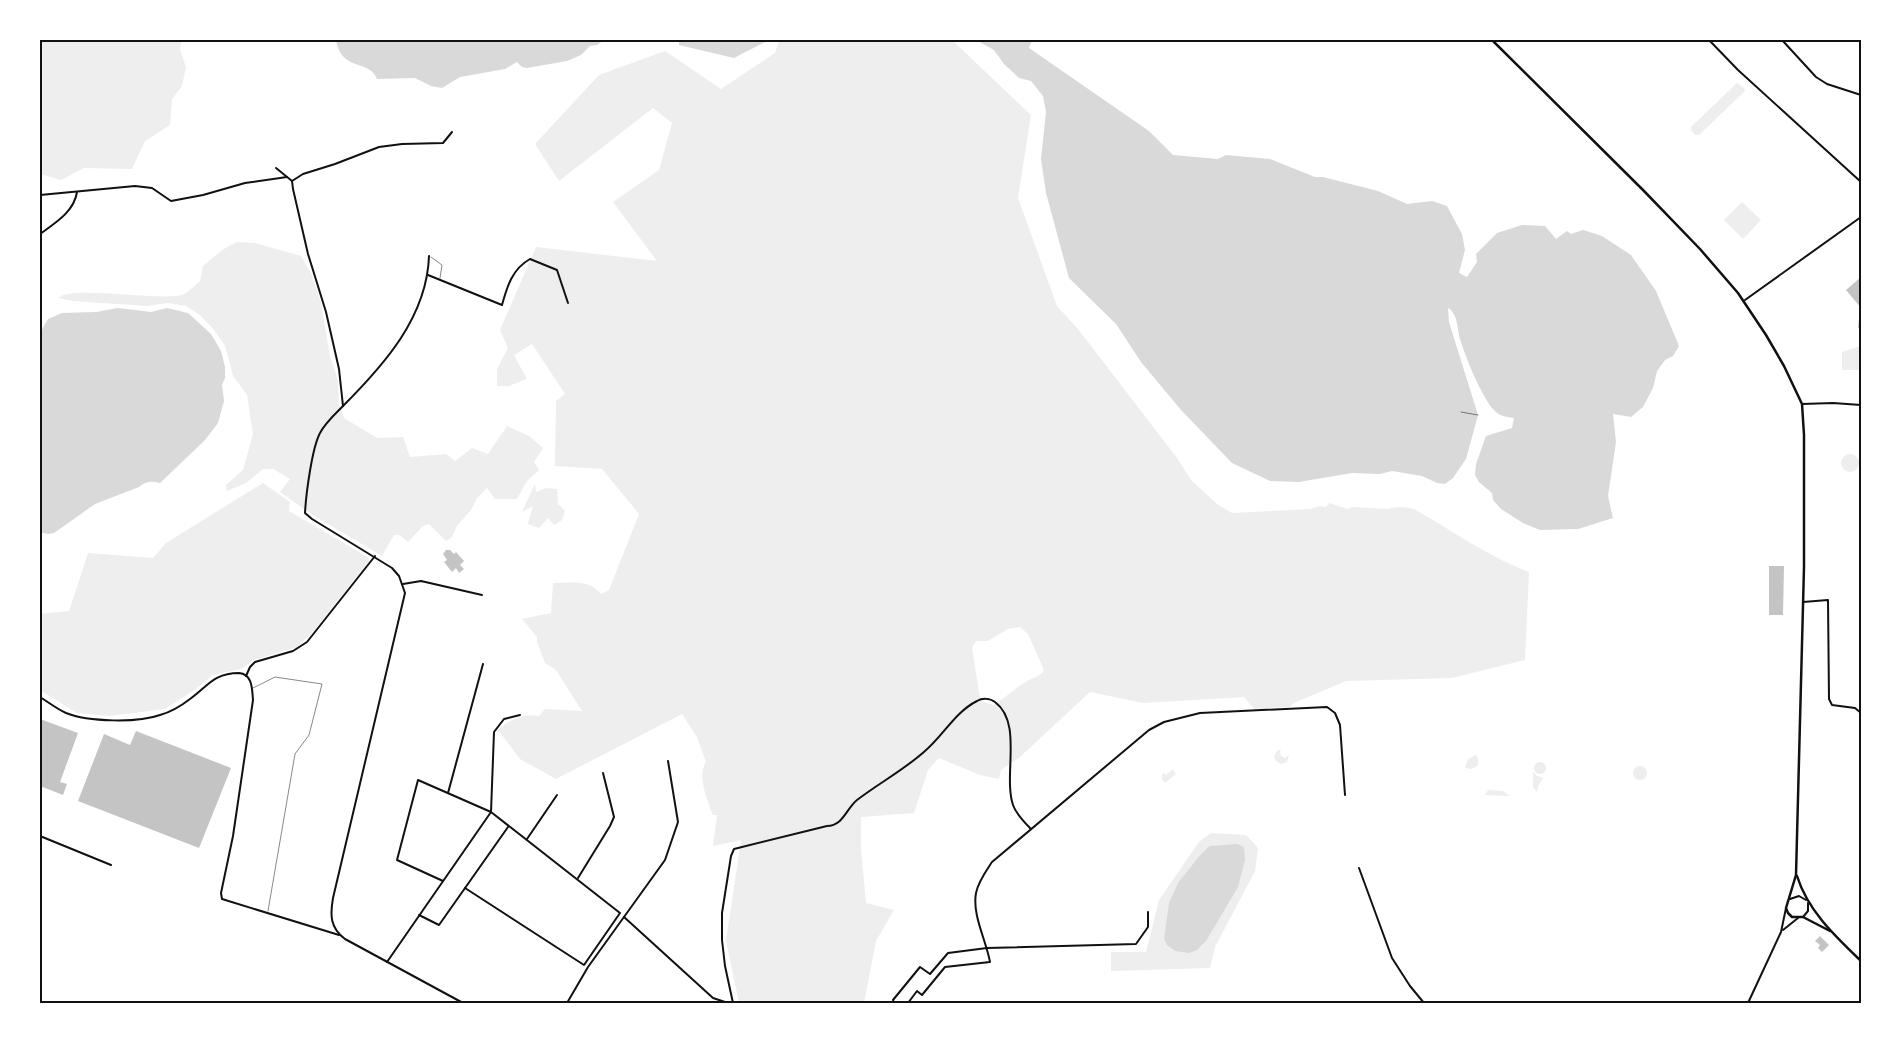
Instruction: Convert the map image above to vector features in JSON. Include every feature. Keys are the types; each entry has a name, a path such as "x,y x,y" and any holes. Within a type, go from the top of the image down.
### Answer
{"main road":[{"path":"1492,40 1700,248 1745,300 1784,366 1802,404 1804,435 1802,602 1796,875 1786,908 1790,916 1803,917 1830,931"},
{"path":"1796,875 1807,901 1830,931 1861,961"}],"street":[{"path":"1709,40 1738,70 1861,182"},
{"path":"1782,40 1816,77 1827,84 1861,95"},
{"path":"292,181 302,174 379,147 402,144 443,144 452,132"},
{"path":"276,168 292,181 304,239 326,312 340,377 343,406"},
{"path":"40,195 135,186 152,188 171,201 202,196 245,183 287,177"},
{"path":"40,234 63,217 76,202 77,192"},
{"path":"1745,300 1861,217"},
{"path":"338,935 332,924 330,912 332,898 405,593 399,576 392,568 305,513 306,496 319,434 323,427 377,371 409,328 428,275 429,256"},
{"path":"428,275 502,305 509,283 516,270 530,259 557,270 568,303"},
{"path":"1802,404 1833,403 1861,405"},
{"path":"246,676 250,666 255,662 293,651 307,642 375,556"},
{"path":"403,584 416,581 428,582 482,595"},
{"path":"1802,602 1828,600 1829,699 1832,705 1855,708 1861,713"},
{"path":"448,793 483,664"},
{"path":"40,697 65,712 83,718 144,719 159,716 174,709 192,698 217,677 241,673 246,676 251,681 253,700 233,836 221,893 222,899 338,935 463,1003"},
{"path":"733,1003 725,966 722,914 731,856 734,849 827,826 834,826 841,821 855,802 928,749 951,722 978,700 987,698 995,702 1004,713 1008,723 1013,806 1031,829"},
{"path":"908,1003 917,992 922,995 945,967 990,962 988,948 978,918 976,892 992,862 1149,730 1164,722 1200,713 1324,707 1331,709 1338,717 1340,725 1345,794"},
{"path":"387,962 491,812 494,732 504,719 520,715"},
{"path":"567,1003 588,968 665,860 678,822 668,761"},
{"path":"578,878 614,817 604,773"},
{"path":"443,881 397,860 418,780 491,812 578,878 620,913 584,965 465,888"},
{"path":"526,839 557,796"},
{"path":"419,915 439,925 509,826"},
{"path":"40,836 111,865"},
{"path":"1359,868 1392,958 1410,986 1424,1003"},
{"path":"1789,899 1796,896 1807,901 1808,911 1803,917"},
{"path":"1748,1003 1782,932 1786,908"},
{"path":"894,1003 893,1000 920,967 930,974 948,953 988,948 1136,944 1148,928 1148,912"},
{"path":"624,917 713,998 728,1003"},
{"path":"1782,932 1798,918"}],"lane":[{"path":"429,256 442,265 440,279"},
{"path":"252,688 275,676 322,684 309,735 295,754 268,914"}],"path":[{"path":"1461,412 1478,415"}],"shaded area":[{"path":"40,40 181,40 180,50 186,67 182,86 172,99 170,125 145,141 132,169 84,168 61,180 40,174"},
{"path":"336,40 604,40 597,45 590,46 581,55 567,61 527,68 522,67 517,62 505,69 460,77 442,88 431,86 415,78 377,79 368,69 344,57 339,50"},
{"path":"679,40 769,40 734,58 679,45"},
{"path":"779,40 952,40 1031,115 1018,198 1057,306 1078,329 1177,458 1191,480 1217,504 1232,513 1311,509 1319,506 1326,507 1329,503 1348,509 1352,507 1389,509 1402,507 1414,509 1499,559 1529,572 1525,660 1452,678 1346,681 1294,703 1289,707 1254,709 1244,697 1143,703 1090,692 1020,757 1001,770 999,779 980,775 939,758 928,770 914,813 861,817 861,850 866,903 894,910 876,941 864,1003 739,1003 726,941 741,840 713,846 717,815 713,815 704,788 702,774 706,762 697,737 682,714 556,779 520,759 498,730 517,718 533,715 539,716 545,709 582,711 556,670 545,663 537,637 522,619 551,613 553,583 585,584 596,589 601,594 609,590 639,514 602,469 555,466 556,401 565,394 532,344 514,355 527,379 509,386 497,386 497,369 508,348 500,330 536,247 657,261 613,202 659,170 672,123 653,108 559,181 535,144 599,75 665,51 721,89 775,53","holes":["1020,627 1028,634 1044,670 1040,675 1024,683 993,705 982,701 972,648 976,641 988,641 1008,629"]},
{"path":"976,40 1032,40 1029,48 1149,131 1173,155 1218,159 1226,155 1270,159 1315,177 1323,177 1378,191 1407,204 1432,201 1447,206 1462,234 1465,250 1459,273 1467,277 1477,262 1476,254 1497,233 1522,225 1545,226 1556,239 1567,231 1571,234 1583,230 1602,236 1631,255 1656,291 1679,346 1673,356 1665,360 1657,371 1653,388 1643,407 1631,417 1613,414 1616,442 1608,496 1613,518 1578,529 1540,530 1523,523 1501,509 1493,500 1492,493 1479,482 1475,475 1476,464 1486,436 1512,428 1514,418 1498,414 1486,398 1466,356 1454,314 1448,308 1449,322 1478,415 1466,459 1453,478 1445,484 1437,483 1422,476 1392,471 1380,474 1352,473 1299,482 1270,481 1232,463 1181,410 1141,362 1116,324 1069,278 1046,193 1041,159 1046,112 1043,96 1031,81 1019,78 1004,64 994,50"},
{"path":"1737,83 1745,91 1699,135 1695,135 1691,127"},
{"path":"1742,202 1761,220 1743,239 1724,220"},
{"path":"237,242 255,243 301,256 311,273 321,303 330,356 338,381 339,405 344,418 377,438 403,437 410,457 446,454 455,461 472,448 488,454 507,426 529,436 543,448 534,462 539,470 527,481 517,499 495,499 487,488 477,498 471,510 457,526 452,537 446,541 429,524 423,526 408,542 399,535 394,535 382,556 311,514 280,492 290,479 273,469 263,469 246,483 227,491 226,485 243,470 253,434 247,395 233,376 225,346 214,330 200,315 186,306 168,303 147,306 73,301 58,298 66,294 80,293 154,296 182,295 200,281 203,266 222,250"},
{"path":"118,308 151,312 167,308 188,313 211,334 221,351 225,367 225,378 222,385 224,401 218,423 205,440 160,483 146,483 95,504 54,533 40,532 40,333 48,319 62,313 96,312"},
{"path":"1861,346 1861,370 1842,370 1842,352"},
{"path":"1850,454 1856,457 1859,463 1856,469 1850,472 1844,469 1841,463 1844,457"},
{"path":"263,483 290,502 289,511 369,558 369,561 311,634 297,647 254,660 241,669 213,675 165,709 109,716 77,713 40,690 40,614 69,611 88,553 153,558 166,543"},
{"path":"535,484 536,492 546,488 557,489 558,504 565,511 562,520 554,525 548,518 539,528 528,524 533,506 522,512"},
{"path":"1282,749 1280,751 1281,756 1285,758 1289,755 1287,762 1281,764 1274,757 1277,751"},
{"path":"1476,755 1478,765 1472,769 1465,768 1468,759"},
{"path":"1542,762 1545,763 1545,773 1538,774 1535,773 1534,766 1535,763"},
{"path":"1640,766 1645,768 1647,773 1645,778 1640,780 1635,778 1633,773 1635,768"},
{"path":"1173,769 1176,774 1165,783 1162,775 1164,773 1166,775"},
{"path":"1533,772 1543,778 1537,792 1533,787"},
{"path":"1488,790 1503,791 1510,796 1485,795"},
{"path":"1211,833 1246,835 1258,848 1255,871 1215,947 1210,968 1111,971 1111,952 1146,952 1159,900 1199,842"},
{"path":"1237,844 1244,847 1245,860 1238,887 1206,941 1197,950 1189,953 1175,951 1167,945 1164,939 1169,903 1178,883 1201,854 1210,846"}],"building":[{"path":"1861,277 1861,308 1846,290"},
{"path":"1861,308 1861,329 1858,328"},
{"path":"446,550 450,550 454,554 456,552 464,561 460,565 464,569 459,573 456,568 452,572 444,562 447,560 443,554"},
{"path":"1769,566 1784,566 1783,615 1769,615"},
{"path":"40,719 78,733 60,782 67,784 63,795 40,786"},
{"path":"136,731 231,768 199,848 78,801 104,734 130,745"},
{"path":"1820,936 1829,945 1822,952 1818,948 1820,945 1815,941"}]}
